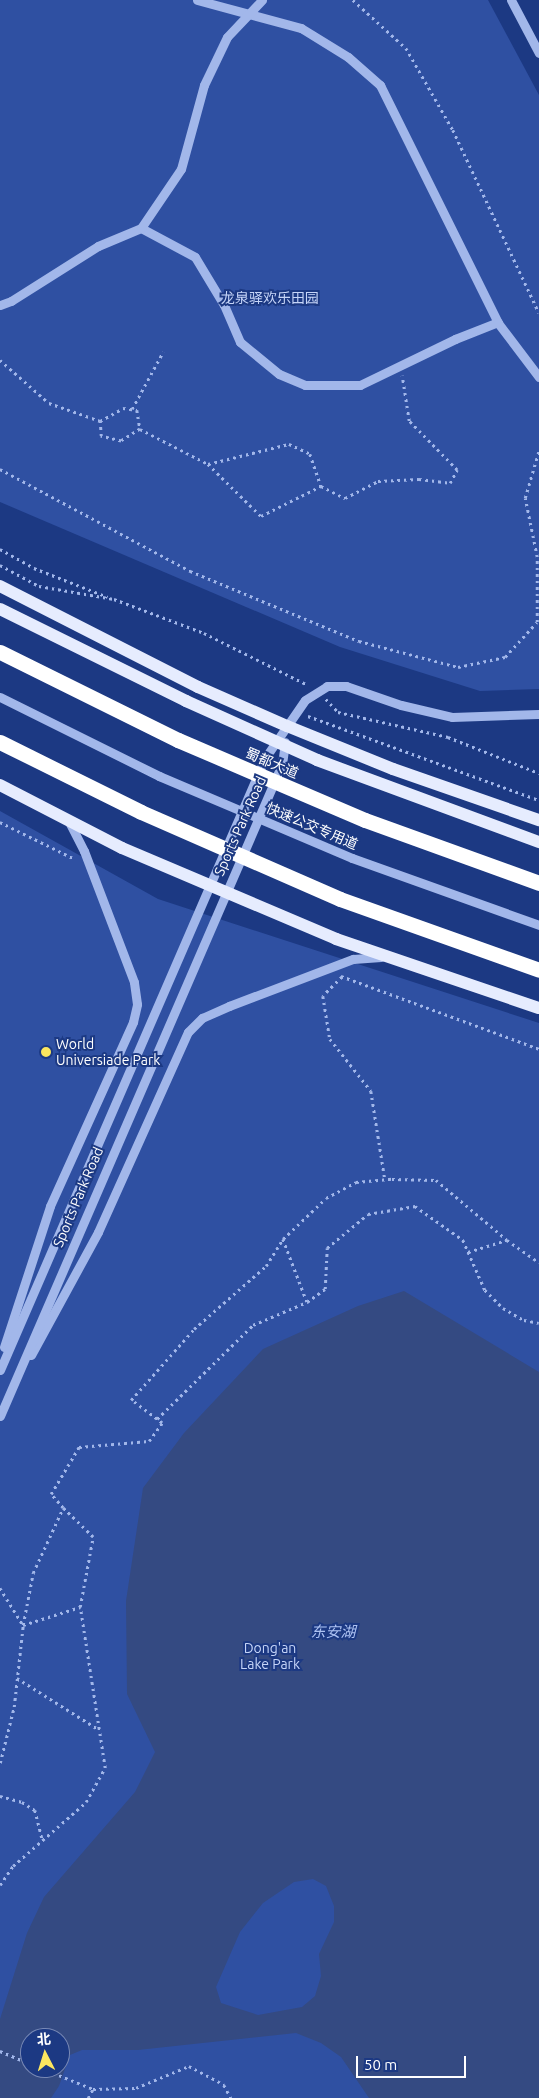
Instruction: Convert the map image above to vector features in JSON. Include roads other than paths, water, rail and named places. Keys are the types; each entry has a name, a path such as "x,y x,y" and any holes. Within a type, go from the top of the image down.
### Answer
{"highway":[{"name":"蜀都大道","path":"0,652 187,744 365,820 539,883"},
{"path":"0,742 141,812 340,900 539,970"}],"main road":[{"path":"0,586 198,687 287,726 393,769 539,820"},
{"path":"0,609 186,701 317,760 539,842"},
{"path":"0,785 70,824 381,957 539,1008"}],"street":[{"path":"197,0 301,28 348,57 380,85 498,322 539,377"},
{"path":"0,305 11,301 98,246 141,228 181,169 204,85 227,37 262,0"},
{"path":"511,0 539,53"},
{"path":"141,228 195,257 224,305 240,342 279,374 305,385 360,385 455,339 498,322"},
{"path":"287,726 305,700 327,686 346,686 452,717 539,714"},
{"name":"快速公交专用道","path":"0,697 159,776 352,858 539,925"},
{"name":"Sports Park Road","path":"0,1370 265,758 287,726"},
{"name":"Sports Park Road","path":"0,1416 282,764 287,726"},
{"path":"0,1361 50,1206 133,1022 137,1004 134,982 90,866 70,824"},
{"path":"6,1400 98,1232 188,1032 208,1015 332,966 353,959 381,957"}],"water":[{"name":"东安湖","path":"404,1291 539,1372 539,2098 369,2098 341,2057 321,2043 296,2033 138,2050 82,2050 70,2055 70,2028 20,2028 20,2078 62,2078 51,2098 0,2098 0,2019 27,1933 44,1897 135,1792 155,1752 127,1694 126,1601 143,1488 184,1433 263,1349 358,1306","holes":["313,1879 326,1886 334,1906 334,1922 319,1954 321,1976 315,1996 302,2007 258,2015 221,2003 216,1987 240,1932 263,1903 294,1882"]}],"place":[{"name":"World Universiade Park","path":"46,1052"}],"park label":[{"name":"龙泉驿欢乐田园","path":"270,298"},
{"name":"Dong'an Lake Park","path":"270,1656"}]}
